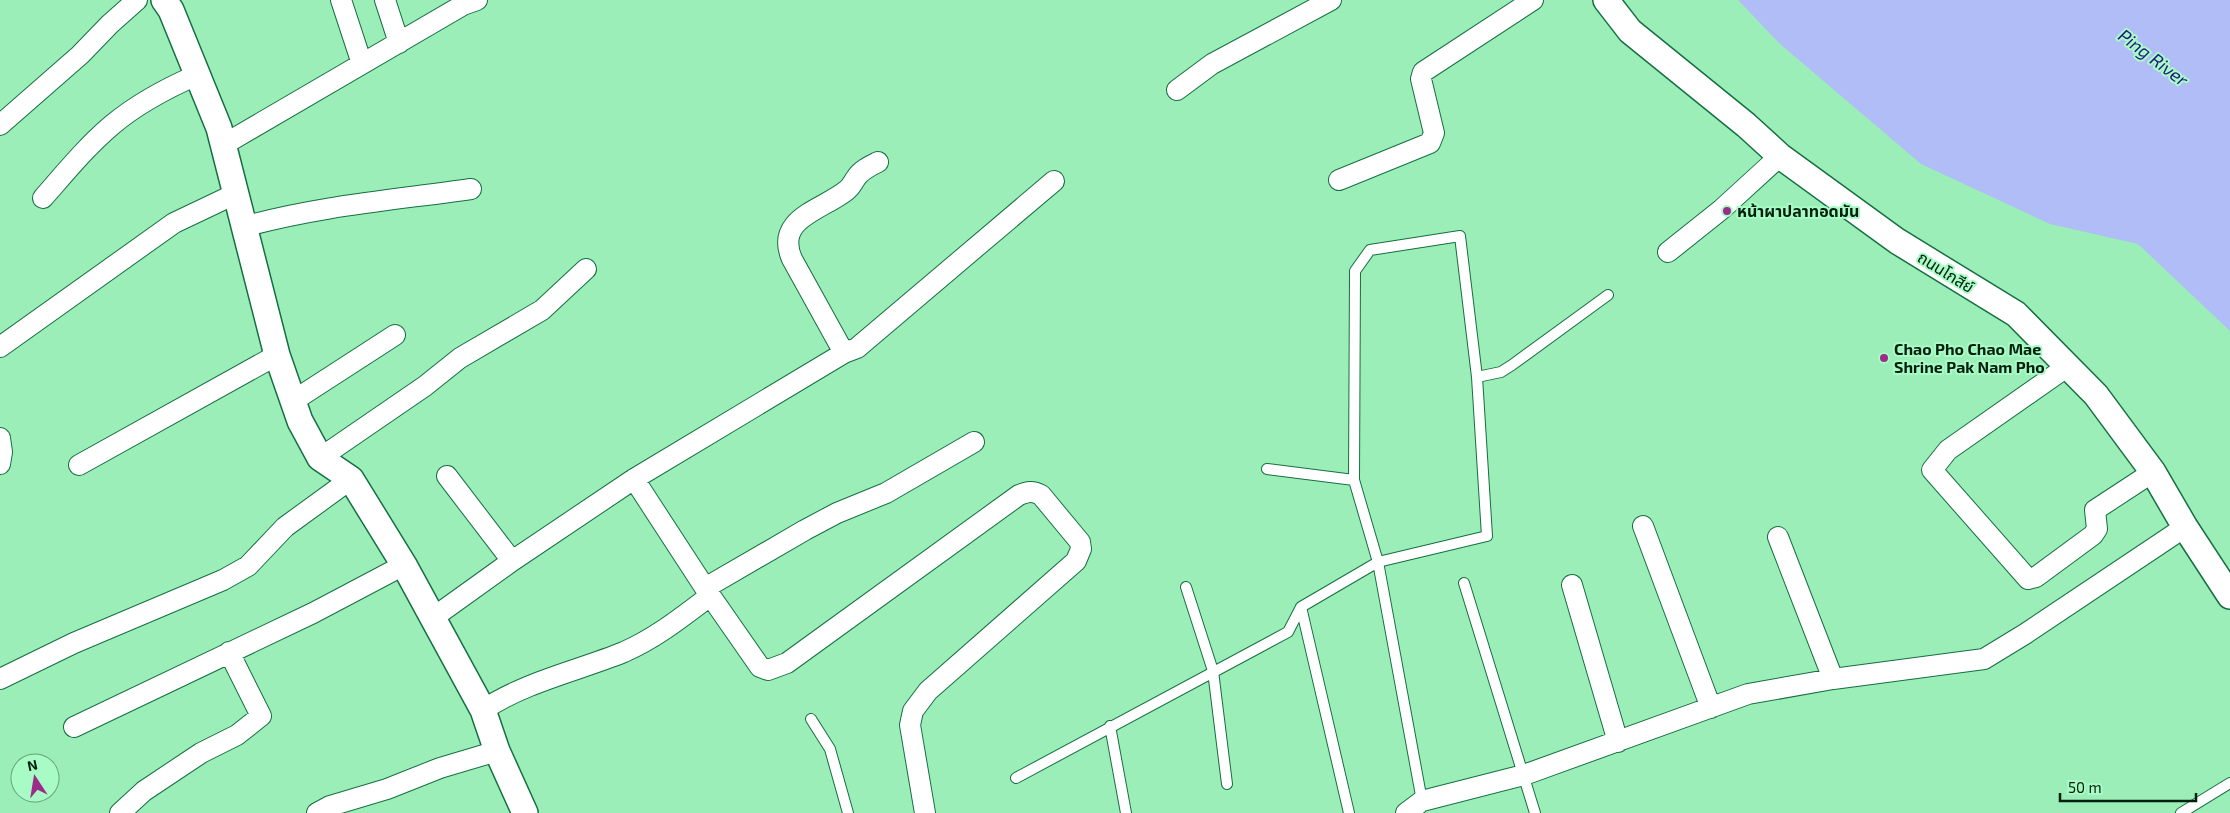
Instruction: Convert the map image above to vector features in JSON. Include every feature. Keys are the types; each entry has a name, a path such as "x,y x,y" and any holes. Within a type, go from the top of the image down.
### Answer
{"street":[{"path":"0,125 80,56 110,24 137,0"},
{"path":"164,0 171,10 219,128 277,356 300,421 320,458 351,479 434,617 483,710 497,751 526,813"},
{"path":"341,0 362,64"},
{"path":"385,0 400,43"},
{"path":"223,144 463,5 477,0"},
{"path":"1177,90 1212,64 1331,0"},
{"path":"1339,180 1430,143 1434,133 1421,79 1423,72 1533,0"},
{"name":"ถนนโกสีย์","path":"1606,0 1630,31 1746,125 1780,156 1897,241 2016,314 2096,395 2153,472 2185,527 2230,596"},
{"path":"43,198 111,126 137,106 172,86 197,75"},
{"path":"1668,252 1722,209 1780,156"},
{"path":"844,353 792,259 787,248 787,237 792,226 847,191 861,172 878,162"},
{"path":"434,617 634,478 844,353 857,348 1054,181"},
{"path":"243,227 284,215 330,207 471,189"},
{"path":"0,347 174,223 235,194"},
{"path":"320,458 424,386 460,358 542,310 586,269"},
{"path":"293,401 395,335"},
{"path":"79,465 277,356"},
{"path":"2068,366 1948,450 1932,470 2028,579 2036,577 2093,535 2097,529 2095,510 2153,472"},
{"path":"0,438 2,452 0,464"},
{"path":"483,710 504,696 625,651 666,631 707,592 805,530 837,513 886,494 974,442"},
{"path":"447,476 512,561"},
{"path":"634,478 707,592 760,666 768,670 778,668 1019,496 1028,492 1035,492 1041,495 1080,542 1080,554 1076,561 928,691 913,712 910,725 926,813"},
{"path":"0,679 74,643 223,580 248,566 285,527 351,479"},
{"path":"1642,526 1710,708"},
{"path":"1406,813 1422,801 1524,775 1748,694 1833,679 1984,659 2025,634 2185,527"},
{"path":"1778,537 1833,679"},
{"path":"74,727 313,613 404,565"},
{"path":"1572,585 1618,742"},
{"path":"120,813 144,791 201,754 237,735 261,716 229,652"},
{"path":"317,813 330,806 387,789 440,768 497,751"}],"lane":[{"path":"1016,778 1213,670 1288,632 1301,607 1378,562 1487,536 1478,377 1460,236 1370,250 1355,271 1354,480 1378,562 1422,801"},
{"path":"1478,377 1501,372 1608,295"},
{"path":"1267,469 1354,480"},
{"path":"1464,584 1535,813"},
{"path":"1186,587 1213,670 1227,784"},
{"path":"1301,607 1349,813"},
{"path":"811,719 830,748 848,813"},
{"path":"1110,726 1126,813"},
{"path":"2180,813 2230,783"}],"water":[{"name":"Ping River","path":"1738,0 2230,0 2230,331 2138,244 2050,224 1921,164 1779,43"}],"place":[{"name":"หน้าผาปลาทอดมัน","path":"1727,211"},
{"name":"Chao Pho Chao Mae Shrine Pak Nam Pho","path":"1884,358"}]}
